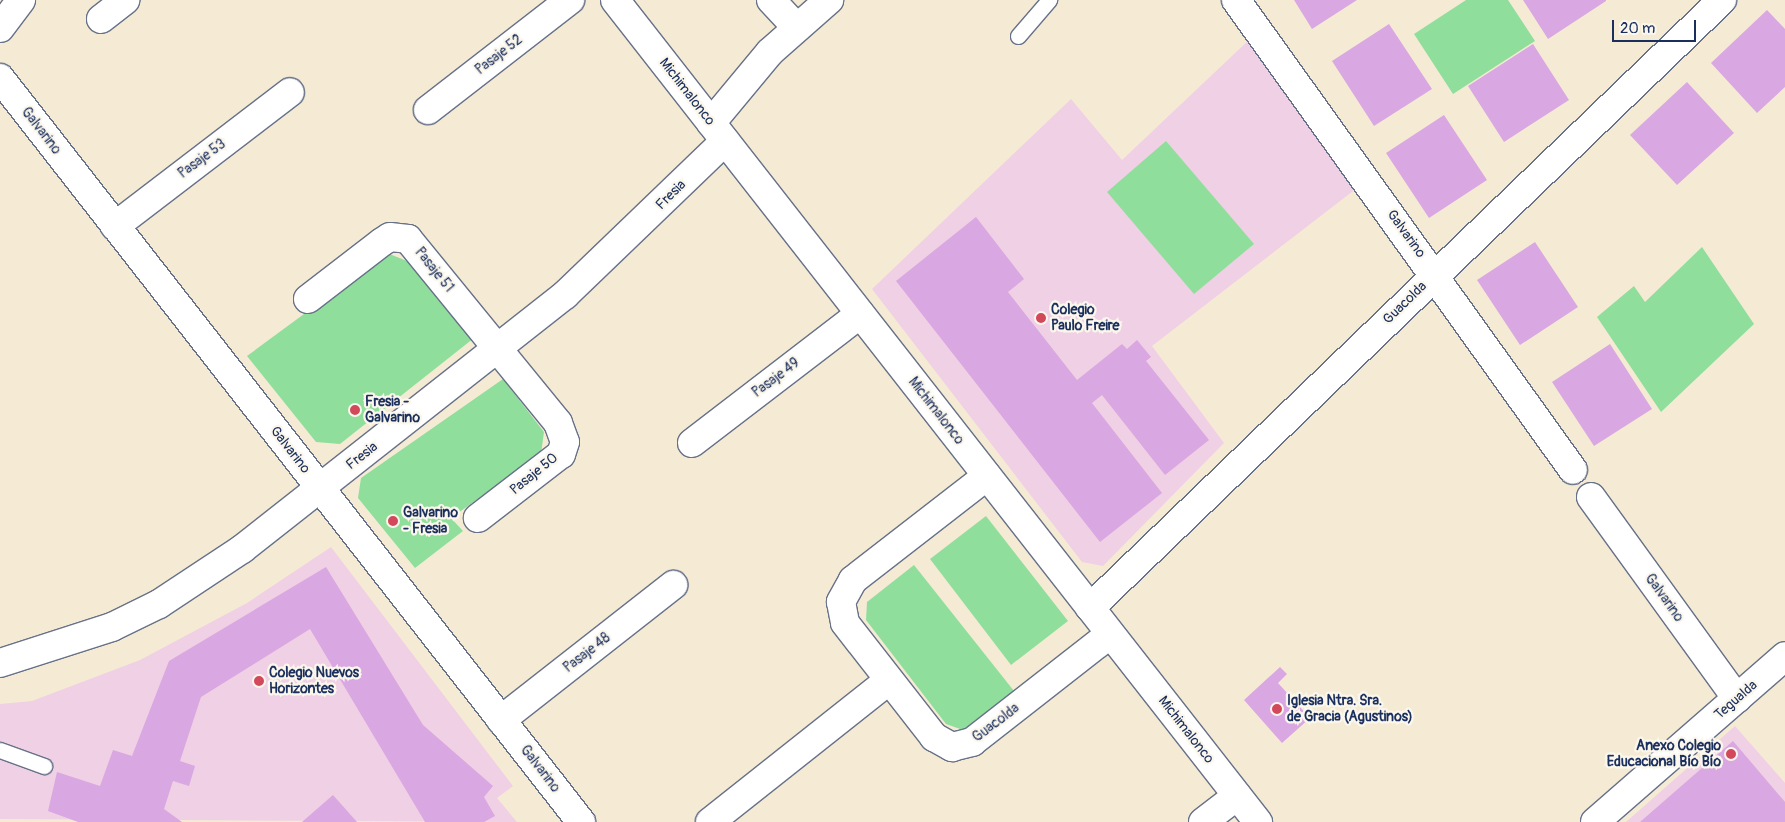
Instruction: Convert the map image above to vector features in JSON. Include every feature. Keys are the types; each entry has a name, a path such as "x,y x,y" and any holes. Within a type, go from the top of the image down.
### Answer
{"street":[{"path":"0,28 21,0"},
{"path":"101,19 125,0"},
{"name":"Pasaje 52","path":"428,110 570,0"},
{"name":"Michimalonco","path":"615,0 1258,822"},
{"path":"771,0 797,28"},
{"name":"Fresia","path":"0,663 75,642 159,604 321,489 498,349 607,260 718,132 752,71 829,0"},
{"name":"Galvarino","path":"1236,0 1435,274 1573,470"},
{"name":"Guacolda","path":"1090,608 1435,274 1722,0"},
{"name":"Galvarino","path":"0,78 581,822"},
{"name":"Pasaje 53","path":"115,226 290,92"},
{"name":"Pasaje 51","path":"308,299 382,242 399,236 415,246 498,349"},
{"name":"Pasaje 49","path":"692,442 860,314"},
{"name":"Pasaje 50","path":"478,518 556,459 565,442 562,429 498,349"},
{"name":"Guacolda","path":"986,476 843,593 845,623 939,742 963,747 1110,634"},
{"name":"Galvarino","path":"1591,497 1737,699"},
{"name":"Pasaje 48","path":"501,720 673,585"},
{"name":"Tegualda","path":"1595,822 1785,656"},
{"path":"710,822 890,680"},
{"path":"1203,822 1237,796"}],"lane":[{"path":"1018,36 1049,0"},
{"path":"0,750 44,766"}],"shaded area":[{"name":"Colegio Paulo Freire","path":"1251,38 1357,188 1152,346 1224,443 1103,566 1082,562 872,289 1071,99 1122,160"},
{"name":"Colegio Nuevos Horizontes","path":"331,547 513,786 497,798 517,822 0,819 0,704 32,701 140,660 247,603"},
{"name":"Anexo Colegio Educacional Bío Bío","path":"1735,726 1785,783 1785,822 1626,822"}],"green space":[{"path":"1466,0 1508,0 1535,41 1453,94 1414,34"},
{"path":"1166,141 1254,244 1194,294 1107,192"},
{"path":"1702,247 1754,324 1661,412 1597,317 1634,286 1645,302"},
{"path":"387,253 407,261 474,338 340,444 316,442 247,356"},
{"path":"503,379 544,432 541,454 451,518 463,531 415,568 358,498 361,478"},
{"path":"986,516 1068,621 1011,665 930,559"},
{"path":"914,565 1014,691 963,730 946,724 866,620 867,602"}],"building":[{"path":"1294,0 1357,0 1312,29"},
{"path":"1523,0 1606,0 1606,1 1548,39"},
{"path":"1767,10 1785,29 1785,87 1757,113 1711,63"},
{"path":"1389,24 1432,89 1374,126 1332,61"},
{"path":"1533,44 1569,100 1504,142 1468,86"},
{"path":"1687,82 1734,133 1677,185 1630,135"},
{"path":"1444,115 1487,180 1429,218 1386,153"},
{"path":"976,217 1024,279 1008,292 1077,380 1122,344 1127,349 1137,340 1151,357 1146,361 1209,440 1165,475 1102,395 1092,403 1162,493 1100,542 896,281"},
{"path":"1535,242 1578,307 1520,345 1477,280"},
{"path":"1610,344 1652,409 1594,446 1552,382"},
{"path":"326,567 423,725 493,786 484,797 495,816 484,822 425,822 310,629 201,697 180,761 195,766 189,786 173,781 164,809 182,822 78,822 48,811 57,772 100,786 113,750 132,756 169,661"},
{"name":"Iglesia Ntra. Sra. de Gracia (Agustinos)","path":"1280,667 1287,674 1278,683 1310,718 1282,743 1244,700"},
{"name":"Anexo Colegio Educacional Bío Bío","path":"1733,741 1785,802 1785,822 1640,822"},
{"path":"333,795 357,822 302,822"}],"place":[{"name":"Colegio Paulo Freire","path":"1041,318"},
{"name":"Fresia - Galvarino","path":"355,410"},
{"name":"Galvarino - Fresia","path":"393,521"},
{"name":"Colegio Nuevos Horizontes","path":"259,681"},
{"name":"Iglesia Ntra. Sra. de Gracia (Agustinos)","path":"1277,709"},
{"name":"Anexo Colegio Educacional Bío Bío","path":"1731,754"}]}
